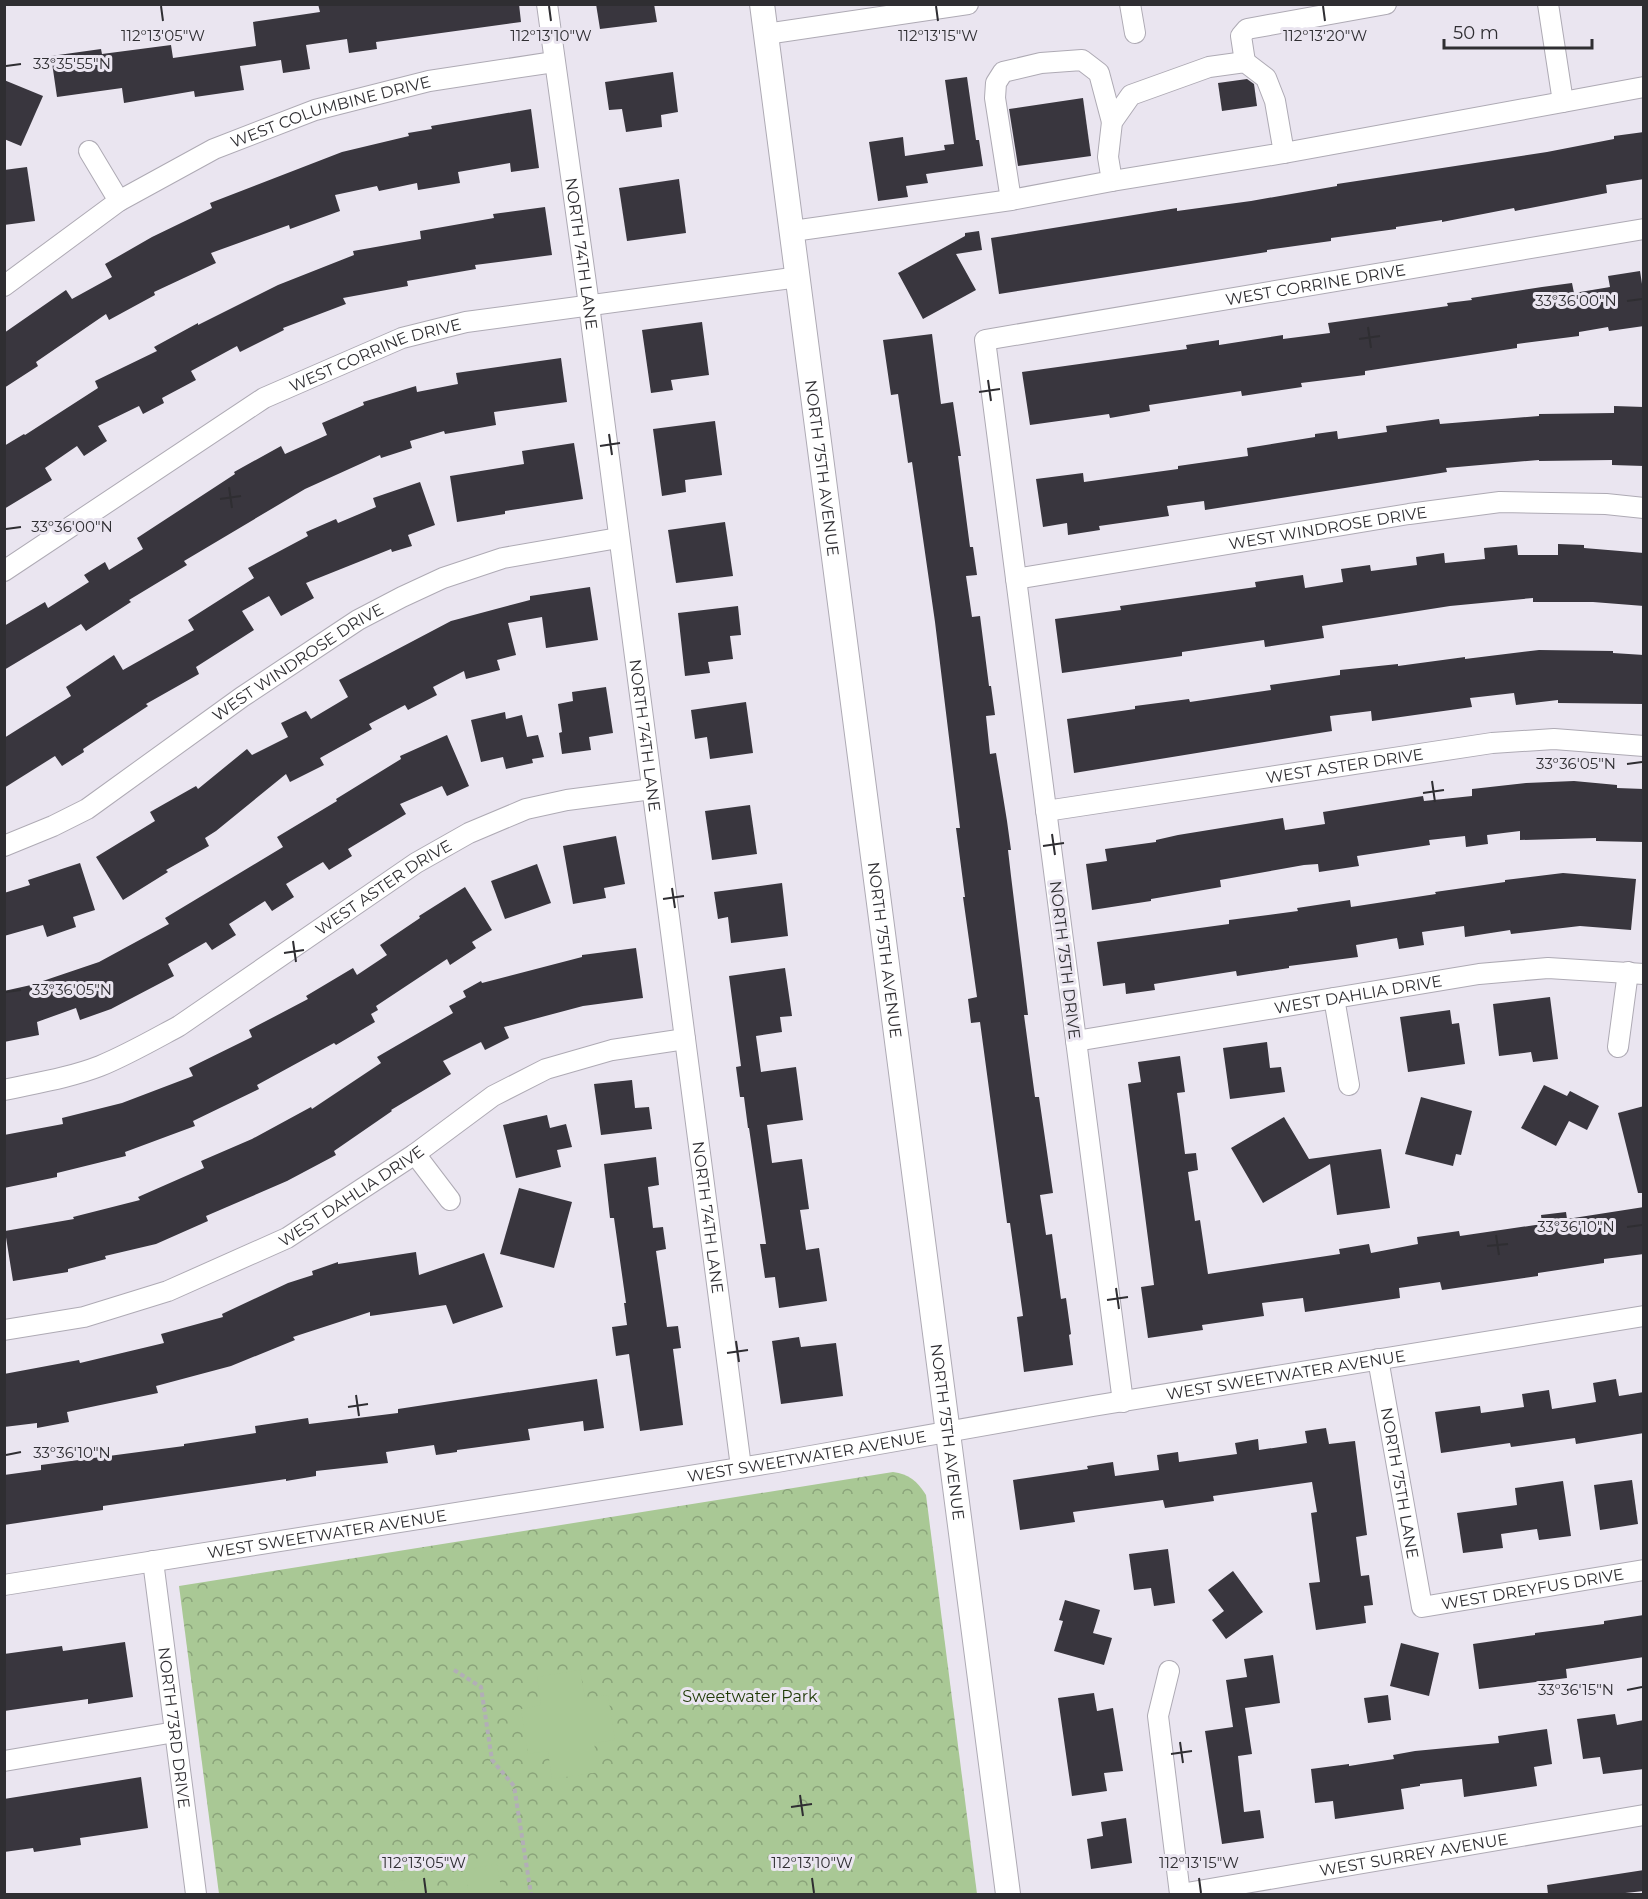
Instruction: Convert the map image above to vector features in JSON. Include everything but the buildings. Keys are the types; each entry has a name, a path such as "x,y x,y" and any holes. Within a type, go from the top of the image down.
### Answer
{"main road":[{"name":"NORTH 75TH AVENUE","path":"762,4 1008,1894"}],"street":[{"name":"NORTH 74TH LANE","path":"547,4 589,305 741,1467"},
{"path":"766,34 904,9 968,4"},
{"path":"1130,4 1135,33"},
{"path":"1284,153 1275,101 1266,78 1245,62 1241,36 1247,29 1386,4"},
{"path":"1548,4 1563,102"},
{"path":"1011,200 995,98 996,83 1003,72 1041,63 1082,60 1099,74 1112,122 1108,157 1112,181"},
{"name":"WEST COLUMBINE DRIVE","path":"4,286 119,201 214,149 315,110 429,81 554,62"},
{"path":"1112,122 1131,95 1143,89 1209,68 1245,62"},
{"path":"793,231 1011,200 1644,87"},
{"path":"89,152 119,201"},
{"name":"WEST CORRINE DRIVE","path":"985,340 1644,229"},
{"name":"WEST CORRINE DRIVE","path":"4,571 255,404 274,393 402,338 466,322 799,277"},
{"name":"NORTH 75TH DRIVE","path":"985,340 1123,1402"},
{"name":"WEST WINDROSE DRIVE","path":"1016,579 1409,514 1500,502 1606,504 1644,508"},
{"name":"WEST WINDROSE DRIVE","path":"4,846 53,826 87,808 242,697 358,620 402,597 443,578 503,558 618,538"},
{"name":"WEST ASTER DRIVE","path":"1046,811 1492,743 1554,739 1644,746"},
{"name":"WEST ASTER DRIVE","path":"4,1090 60,1078 99,1066 179,1026 416,862 469,833 526,809 567,800 652,789"},
{"name":"WEST DAHLIA DRIVE","path":"1076,1041 1479,975 1548,968 1636,973"},
{"path":"1618,1047 1636,973"},
{"path":"1334,999 1349,1085"},
{"name":"WEST DAHLIA DRIVE","path":"4,1330 84,1317 168,1291 287,1238 415,1154 493,1096 546,1069 612,1050 685,1039"},
{"path":"415,1154 450,1200"},
{"name":"WEST SWEETWATER AVENUE","path":"4,1585 741,1467 1644,1316"},
{"name":"NORTH 75TH LANE","path":"1378,1359 1422,1607"},
{"name":"NORTH 73RD DRIVE","path":"153,1561 196,1894"},
{"name":"WEST DREYFUS DRIVE","path":"1422,1607 1644,1570"},
{"path":"1169,1671 1158,1716 1181,1894"},
{"path":"4,1761 175,1732"},
{"name":"WEST SURREY AVENUE","path":"1181,1894 1644,1815"}],"path":[{"path":"454,1670 481,1687 492,1760 514,1786 531,1894"}],"green space":[{"name":"Sweetwater Park","path":"893,1472 904,1474 912,1479 926,1495 977,1894 219,1894 179,1586"},
{"path":"580,1670 585,1698 608,1695 615,1740 594,1743 599,1772 552,1779 548,1751 528,1754 521,1709 541,1705 537,1677"},
{"path":"497,1864 502,1894 469,1894 464,1870"},
{"path":"426,1876 429,1894 396,1894 394,1882"}]}
